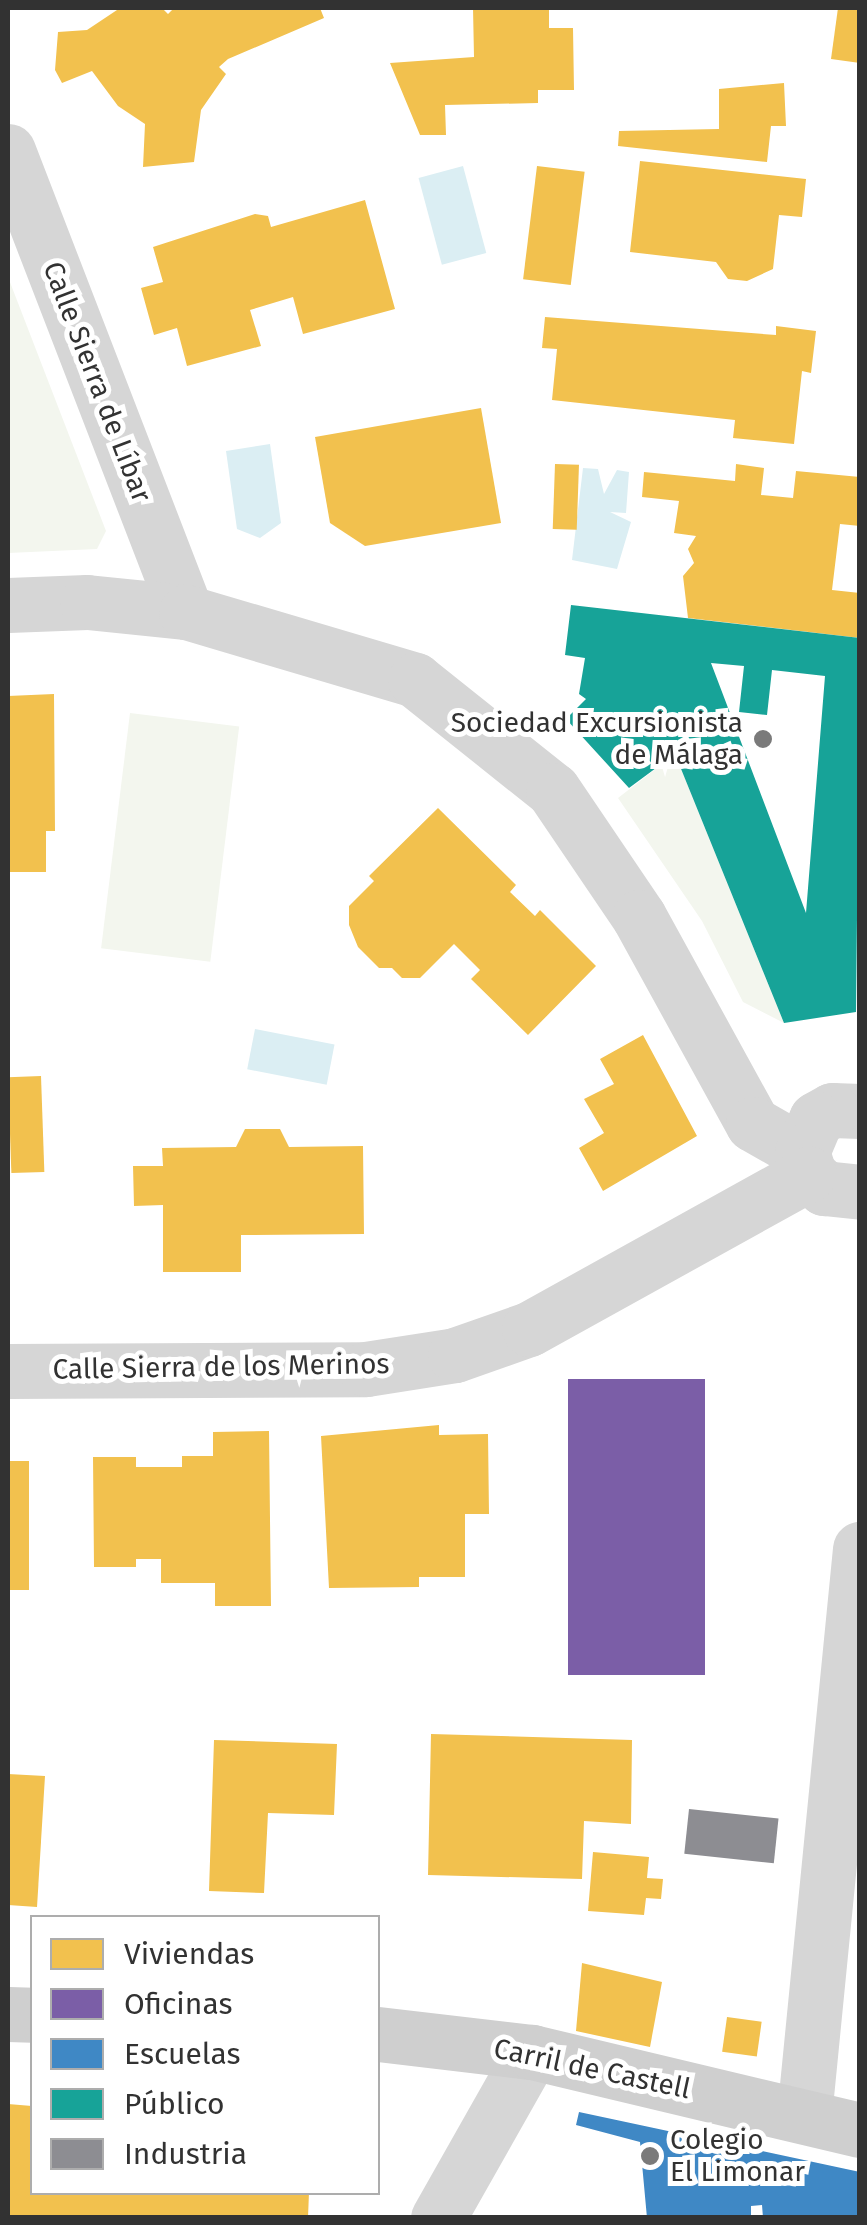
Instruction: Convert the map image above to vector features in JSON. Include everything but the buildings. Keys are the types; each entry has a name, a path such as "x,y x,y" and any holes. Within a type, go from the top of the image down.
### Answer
{"street":[{"name":"Calle Sierra de Líbar","path":"8,152 186,612"},
{"path":"8,605 86,602 186,612 414,680 553,790 639,917 753,1124 841,1194 860,1192"},
{"path":"806,1163 816,1119 832,1110 860,1111"},
{"name":"Calle Sierra de los Merinos","path":"8,1371 366,1369 456,1356 529,1329 806,1163"},
{"path":"804,2116 860,1549"},
{"name":"Carril de Castell","path":"380,2034 532,2052 860,2130"},
{"path":"438,2218 532,2052"}],"shaded area":[{"path":"463,166 486,253 442,265 419,178"},
{"path":"8,277 106,531 97,549 8,553"},
{"path":"270,444 281,523 260,538 237,529 226,451"},
{"path":"583,468 598,469 604,494 617,470 629,472 626,513 610,512 631,522 617,569 572,560"},
{"path":"130,713 239,726 210,962 101,948"},
{"path":"675,754 784,1023 743,1002 702,921 618,798"},
{"path":"255,1029 335,1044 327,1085 247,1069"}],"place":[{"name":"Sociedad Excursionista de Málaga","path":"763,739"},
{"name":"Colegio El Limonar","path":"650,2156"}]}
